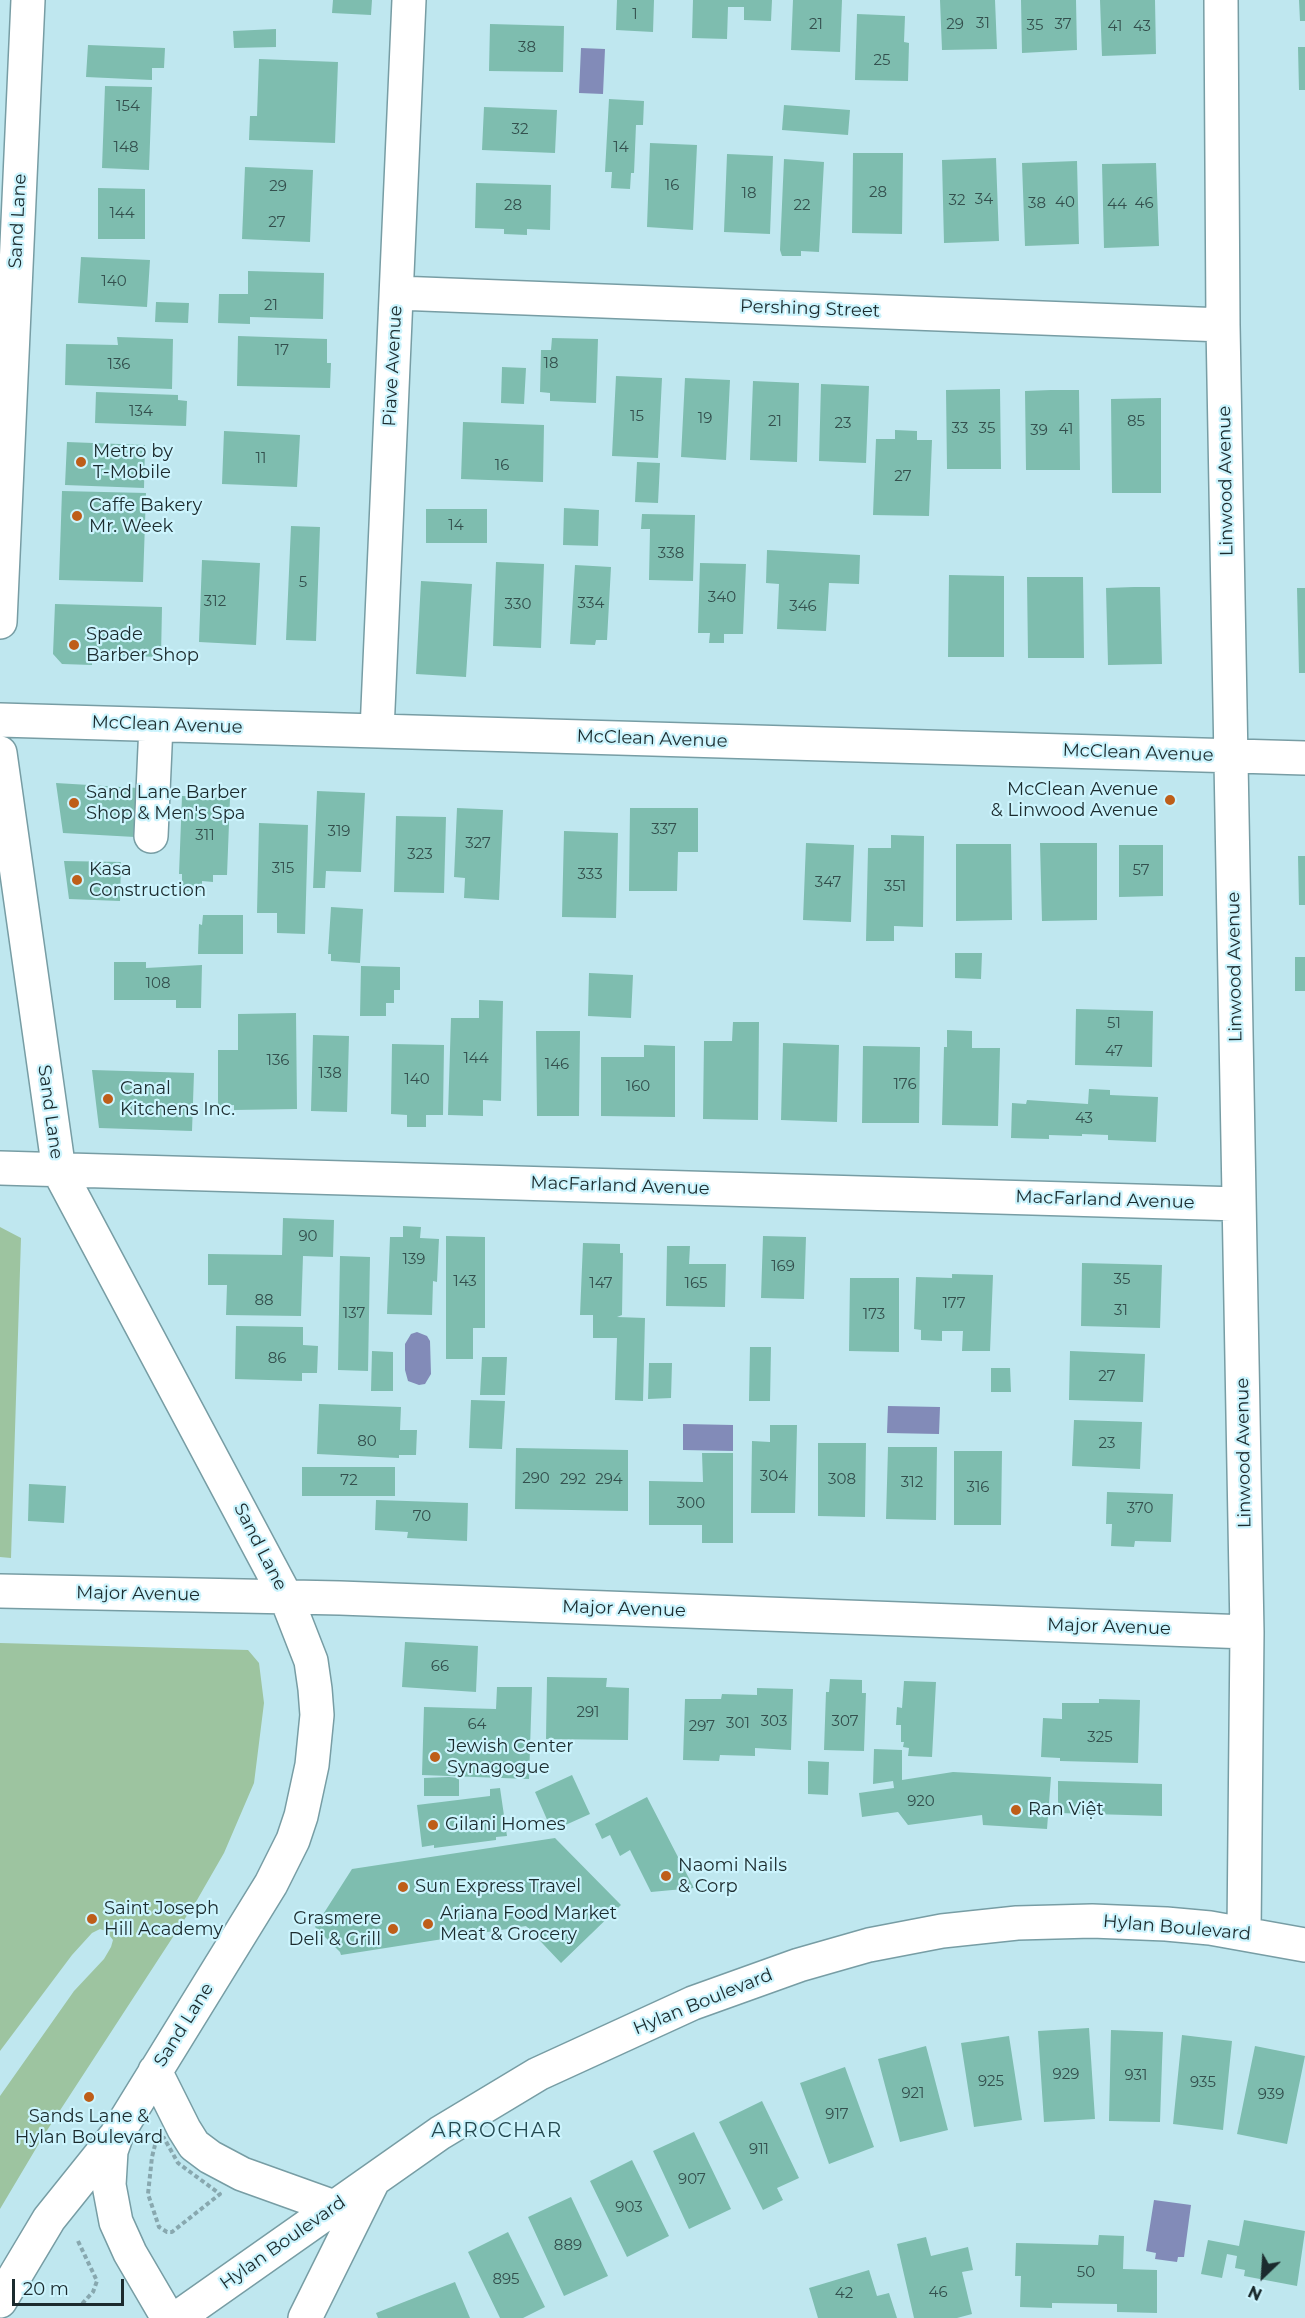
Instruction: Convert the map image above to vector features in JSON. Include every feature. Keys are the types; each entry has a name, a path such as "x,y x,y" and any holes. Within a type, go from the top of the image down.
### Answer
{"street":[{"name":"Sand Lane","path":"0,622 28,0"},
{"name":"Piave Avenue","path":"377,731 409,0"},
{"name":"Linwood Avenue","path":"1221,0 1223,325 1247,1632 1244,1933"},
{"name":"Pershing Street","path":"397,293 1223,325"},
{"name":"McClean Avenue","path":"0,720 1305,758"},
{"path":"151,836 156,725"},
{"name":"Sand Lane","path":"0,753 58,1171 286,1598 311,1661 317,1715 312,1765 301,1816 271,1884 117,2134 111,2151 109,2185 116,2222 130,2253 168,2318"},
{"name":"MacFarland Avenue","path":"0,1168 1239,1204"},
{"name":"Major Avenue","path":"0,1591 286,1598 1247,1632"},
{"name":"Hylan Boulevard","path":"177,2318 473,2112 569,2058 719,1992 834,1954 942,1931 1017,1923 1132,1922 1244,1933 1305,1945"},
{"path":"155,2071 194,2145 210,2157 242,2174 334,2207"},
{"path":"0,2301 49,2219 117,2134"},
{"path":"305,2318 374,2179"}],"path":[{"path":"161,2137 164,2138 178,2163 220,2194 176,2230 167,2232 159,2227 148,2194 152,2157 155,2145 161,2137"},
{"path":"70,2234 79,2242 97,2281 93,2292 81,2306"}],"green space":[{"path":"0,1227 21,1238 11,1558 0,1557"},
{"name":"Saint Joseph Hill Academy","path":"0,1643 248,1650 259,1663 264,1703 254,1783 224,1853 197,1900 44,2135 0,2209 0,2096 74,1991 104,1959 113,1940 106,1931 100,1929 92,1933 72,1955 0,2051"}],"water":[{"path":"581,48 605,49 603,94 579,93"},
{"path":"417,1332 427,1336 430,1341 431,1374 425,1384 419,1385 408,1381 405,1370 405,1344 411,1334"},
{"path":"888,1406 940,1407 939,1434 887,1433"},
{"path":"683,1424 733,1425 733,1451 683,1450"},
{"path":"1154,2200 1191,2205 1184,2257 1178,2257 1177,2262 1155,2259 1156,2253 1146,2251"}],"building":[{"path":"333,0 372,0 371,15 332,13"},
{"path":"617,0 654,0 653,32 616,30"},
{"path":"693,0 772,0 771,21 744,20 744,7 728,7 727,39 692,38"},
{"path":"793,0 842,0 840,52 791,50"},
{"path":"940,0 995,0 997,49 942,50"},
{"path":"1021,0 1076,0 1077,50 1022,53"},
{"path":"1100,0 1155,0 1156,54 1102,56"},
{"path":"1299,0 1305,0 1305,21 1300,21"},
{"path":"857,14 905,16 904,42 909,43 908,81 855,80"},
{"path":"490,24 564,26 563,72 489,71"},
{"path":"276,29 276,47 234,48 233,31"},
{"path":"88,45 165,48 164,68 152,68 152,80 86,77"},
{"path":"1298,47 1305,47 1305,90 1299,90"},
{"path":"259,59 338,62 335,143 249,140 250,116 257,116"},
{"path":"105,86 152,87 149,170 102,168"},
{"path":"609,99 644,101 643,125 636,125 634,173 631,173 630,189 611,188 612,172 605,172"},
{"path":"784,105 850,110 848,135 782,130"},
{"path":"484,107 557,110 555,153 482,150"},
{"path":"650,143 697,145 693,230 647,227"},
{"path":"853,153 903,153 902,234 852,233"},
{"path":"727,154 773,156 770,234 724,232"},
{"path":"996,158 999,241 944,243 942,160"},
{"path":"784,159 824,162 819,252 801,251 801,256 782,256 780,250"},
{"path":"1077,161 1079,244 1025,246 1022,163"},
{"path":"1156,163 1159,246 1104,248 1102,164"},
{"path":"245,167 313,170 310,242 242,239"},
{"path":"476,183 551,185 550,230 527,229 527,235 504,234 504,229 475,228"},
{"path":"98,188 145,189 145,239 98,239"},
{"path":"81,257 150,260 147,307 78,303"},
{"path":"248,271 324,273 323,319 250,317 250,324 218,323 219,294 248,294"},
{"path":"156,302 189,303 188,323 155,322"},
{"path":"238,336 327,339 327,363 331,363 330,388 237,386"},
{"path":"117,337 173,339 172,389 65,385 66,344 118,345"},
{"path":"552,338 598,339 596,403 550,401 550,393 540,392 541,350 551,350"},
{"path":"502,367 526,368 524,404 501,403"},
{"path":"616,376 662,378 658,458 612,456"},
{"path":"685,378 730,380 726,460 681,457"},
{"path":"753,381 799,383 797,462 750,460"},
{"path":"821,384 869,386 866,463 819,461"},
{"path":"1000,389 1001,469 947,469 946,390"},
{"path":"1079,390 1080,470 1026,470 1025,391"},
{"path":"96,392 178,395 178,400 187,401 186,426 95,423"},
{"path":"1161,398 1161,493 1112,493 1111,399"},
{"path":"463,422 544,425 543,482 461,479"},
{"path":"895,430 917,431 917,440 932,440 929,516 873,515 876,439 895,439"},
{"path":"224,431 300,435 297,487 222,484"},
{"path":"67,442 145,445 144,488 65,485"},
{"path":"637,462 660,463 658,503 635,502"},
{"path":"62,491 146,493 143,582 59,580"},
{"path":"564,508 599,510 598,546 563,545"},
{"path":"426,509 487,509 487,543 426,543"},
{"path":"642,514 695,515 693,581 649,580 650,529 641,529"},
{"path":"291,526 320,527 316,641 286,640"},
{"path":"767,550 860,555 859,584 829,583 826,631 777,629 779,584 766,583"},
{"path":"202,560 260,563 256,645 199,642"},
{"path":"496,562 544,564 541,648 493,646"},
{"path":"700,563 746,564 743,634 724,634 724,643 709,643 710,633 698,633"},
{"path":"575,565 611,567 607,640 596,640 595,645 570,644"},
{"path":"949,575 1004,576 1004,657 948,657"},
{"path":"1027,577 1083,577 1084,658 1028,658"},
{"path":"421,581 472,584 466,677 416,674"},
{"path":"1160,587 1162,664 1108,665 1106,588"},
{"path":"1297,588 1305,588 1305,673 1299,673"},
{"path":"55,604 162,607 161,657 92,655 92,665 62,664 53,654"},
{"path":"56,783 138,788 135,837 63,833"},
{"path":"317,791 365,793 361,872 326,871 325,888 313,888"},
{"path":"182,796 230,798 227,875 213,875 213,882 202,881 202,891 182,891 182,874 179,874"},
{"path":"457,808 503,810 499,900 464,898 465,878 454,877"},
{"path":"630,808 698,808 698,852 678,852 677,891 629,891"},
{"path":"396,816 446,817 444,893 394,892"},
{"path":"259,823 308,825 305,934 277,933 277,913 257,913"},
{"path":"564,831 618,833 616,918 562,917"},
{"path":"891,835 924,836 923,927 894,926 894,941 866,941 868,848 891,848"},
{"path":"806,843 854,845 851,922 803,920"},
{"path":"1040,843 1097,843 1097,920 1042,921"},
{"path":"956,844 1011,844 1012,920 956,921"},
{"path":"1119,845 1163,845 1163,896 1119,897"},
{"path":"1298,856 1305,856 1305,905 1299,905"},
{"path":"64,861 121,862 120,901 69,899"},
{"path":"331,907 363,909 360,963 331,961 331,954 328,954"},
{"path":"203,915 243,915 243,954 198,954 199,924 202,925"},
{"path":"955,953 982,953 981,979 955,978"},
{"path":"1295,957 1305,957 1305,991 1295,991"},
{"path":"114,962 146,962 146,968 202,965 201,1008 176,1008 176,1000 114,1000"},
{"path":"361,966 400,967 400,990 394,990 394,1003 386,1003 386,1016 360,1016"},
{"path":"589,973 633,975 631,1018 588,1016"},
{"path":"479,1000 503,1001 501,1101 483,1100 483,1116 448,1115 451,1018 479,1018"},
{"path":"1076,1009 1153,1011 1152,1067 1075,1065"},
{"path":"296,1013 297,1109 234,1110 234,1105 218,1106 218,1050 238,1050 238,1014"},
{"path":"733,1022 759,1022 758,1120 703,1119 704,1041 732,1041"},
{"path":"947,1030 972,1031 972,1048 1000,1048 998,1126 942,1125 944,1047 947,1047"},
{"path":"536,1031 580,1031 579,1116 537,1116"},
{"path":"313,1035 349,1036 347,1112 311,1111"},
{"path":"783,1043 839,1045 837,1122 781,1120"},
{"path":"392,1044 444,1045 443,1115 426,1115 426,1127 407,1127 407,1115 391,1114"},
{"path":"644,1045 675,1046 675,1117 601,1116 601,1057 644,1057"},
{"path":"863,1046 920,1047 919,1123 862,1123"},
{"path":"92,1070 194,1073 192,1131 99,1128"},
{"path":"1089,1089 1110,1090 1110,1095 1158,1097 1156,1142 1108,1140 1108,1135 1082,1134 1082,1136 1049,1135 1049,1139 1011,1138 1012,1103 1026,1104 1027,1100 1088,1104"},
{"path":"283,1218 334,1220 333,1257 303,1256 301,1316 226,1315 227,1285 208,1285 208,1254 282,1255"},
{"path":"403,1226 421,1227 420,1238 439,1239 437,1282 433,1281 432,1315 387,1314 390,1237 403,1237"},
{"path":"446,1236 485,1237 485,1328 473,1328 473,1359 446,1359"},
{"path":"763,1236 806,1237 804,1299 761,1298"},
{"path":"583,1243 620,1244 620,1253 623,1253 622,1315 617,1317 645,1318 643,1401 615,1400 617,1338 593,1338 593,1315 580,1315"},
{"path":"667,1246 690,1246 689,1264 726,1264 725,1307 666,1306"},
{"path":"340,1256 370,1257 368,1371 338,1370"},
{"path":"1082,1263 1162,1265 1160,1328 1081,1326"},
{"path":"952,1274 993,1275 990,1351 962,1351 963,1331 942,1331 942,1341 921,1340 921,1330 914,1329 916,1277 952,1278"},
{"path":"850,1278 899,1278 899,1352 849,1351"},
{"path":"236,1326 303,1327 303,1345 318,1346 317,1373 302,1373 302,1381 235,1379"},
{"path":"750,1347 771,1347 770,1401 749,1401"},
{"path":"372,1351 393,1352 393,1391 371,1391"},
{"path":"1070,1351 1145,1354 1143,1402 1069,1400"},
{"path":"482,1357 507,1357 505,1395 480,1395"},
{"path":"649,1363 672,1363 671,1398 648,1399"},
{"path":"991,1368 1010,1368 1011,1392 991,1392"},
{"path":"471,1400 505,1401 502,1449 469,1448"},
{"path":"319,1404 401,1407 400,1430 417,1430 416,1455 399,1455 399,1458 317,1454"},
{"path":"1074,1420 1142,1422 1140,1469 1072,1466"},
{"path":"770,1425 797,1425 795,1513 751,1513 752,1441 770,1442"},
{"path":"818,1443 866,1443 865,1517 818,1516"},
{"path":"888,1447 937,1447 936,1520 886,1519"},
{"path":"516,1448 628,1450 628,1511 515,1509"},
{"path":"954,1451 1002,1451 1001,1525 954,1525"},
{"path":"702,1453 733,1453 733,1543 702,1543 702,1525 649,1525 649,1481 703,1482"},
{"path":"302,1467 395,1467 395,1496 302,1496"},
{"path":"29,1484 66,1486 64,1523 28,1521"},
{"path":"1107,1492 1173,1494 1171,1542 1135,1541 1134,1547 1111,1546 1112,1524 1106,1524"},
{"path":"376,1500 468,1503 467,1541 407,1538 408,1532 375,1530"},
{"path":"405,1642 478,1646 476,1692 402,1687"},
{"path":"547,1677 607,1678 606,1687 629,1688 628,1740 546,1739"},
{"path":"830,1679 862,1680 862,1693 866,1693 864,1751 824,1750 826,1692 829,1692"},
{"path":"904,1681 936,1682 932,1757 908,1756 909,1748 903,1747 904,1742 901,1742 901,1725 896,1725 897,1707 902,1708"},
{"path":"497,1687 532,1687 529,1779 422,1775 424,1707 496,1709"},
{"path":"757,1688 793,1689 791,1750 755,1748 755,1756 720,1755 719,1761 683,1760 685,1699 721,1699 722,1694 757,1695"},
{"path":"1099,1699 1140,1700 1138,1763 1060,1761 1060,1758 1041,1757 1043,1718 1062,1719 1062,1703 1099,1703"},
{"path":"874,1749 902,1750 902,1780 953,1772 1051,1777 1047,1829 983,1825 982,1815 908,1825 898,1812 862,1817 859,1793 894,1788 893,1781 873,1784"},
{"path":"808,1761 829,1762 828,1795 808,1794"},
{"path":"572,1775 590,1814 552,1831 535,1792"},
{"path":"424,1778 459,1778 459,1796 424,1796"},
{"path":"1058,1781 1162,1784 1162,1816 1058,1813"},
{"path":"500,1788 507,1836 496,1837 496,1840 434,1848 434,1845 422,1847 417,1805 490,1796 490,1789"},
{"path":"647,1797 694,1888 651,1892 630,1850 620,1856 610,1835 602,1839 595,1824"},
{"path":"555,1838 621,1905 561,1963 526,1926 341,1955 315,1927 352,1869"},
{"path":"1089,2028 1095,2119 1044,2122 1038,2031"},
{"path":"1111,2030 1163,2032 1160,2122 1109,2121"},
{"path":"1182,2035 1232,2041 1223,2130 1173,2124"},
{"path":"1009,2036 1022,2120 974,2127 961,2043"},
{"path":"926,2046 948,2130 900,2142 878,2059"},
{"path":"1255,2046 1305,2056 1287,2144 1237,2134"},
{"path":"845,2067 874,2147 829,2164 800,2083"},
{"path":"762,2101 799,2178 777,2188 783,2200 763,2210 719,2122"},
{"path":"694,2132 731,2209 689,2229 653,2151"},
{"path":"632,2160 669,2236 627,2257 590,2181"},
{"path":"571,2197 608,2276 564,2296 528,2217"},
{"path":"1244,2220 1305,2231 1297,2286 1244,2276 1245,2270 1235,2268 1237,2256 1227,2254 1222,2278 1201,2274 1208,2240 1239,2246"},
{"path":"508,2232 545,2307 523,2318 500,2318 468,2252"},
{"path":"1099,2235 1124,2236 1123,2269 1157,2270 1157,2313 1117,2312 1117,2304 1052,2303 1052,2308 1020,2307 1021,2276 1015,2276 1016,2243 1098,2245"},
{"path":"926,2237 931,2256 968,2247 973,2270 962,2272 972,2314 957,2318 914,2318 897,2244"},
{"path":"869,2270 877,2296 889,2293 897,2318 818,2318 809,2288"},
{"path":"455,2282 470,2318 378,2318 376,2313"}],"place":[{"name":"Metro by T-Mobile","path":"81,462"},
{"name":"Caffe Bakery Mr. Week","path":"77,516"},
{"name":"Spade Barber Shop","path":"74,645"},
{"name":"McClean Avenue & Linwood Avenue","path":"1170,800"},
{"name":"Sand Lane Barber Shop & Men's Spa","path":"74,803"},
{"name":"Kasa Construction","path":"77,880"},
{"name":"Canal Kitchens Inc.","path":"108,1099"},
{"name":"Jewish Center Synagogue","path":"435,1757"},
{"name":"Ran Việt","path":"1016,1810"},
{"name":"Gilani Homes","path":"433,1825"},
{"name":"Naomi Nails & Corp","path":"666,1876"},
{"name":"Sun Express Travel","path":"403,1887"},
{"name":"Saint Joseph Hill Academy","path":"92,1919"},
{"name":"Ariana Food Market Meat & Grocery","path":"428,1924"},
{"name":"Grasmere Deli & Grill","path":"393,1929"},
{"name":"Sands Lane & Hylan Boulevard","path":"89,2097"}],"district":[{"name":"ARROCHAR","path":"497,2131"}]}
